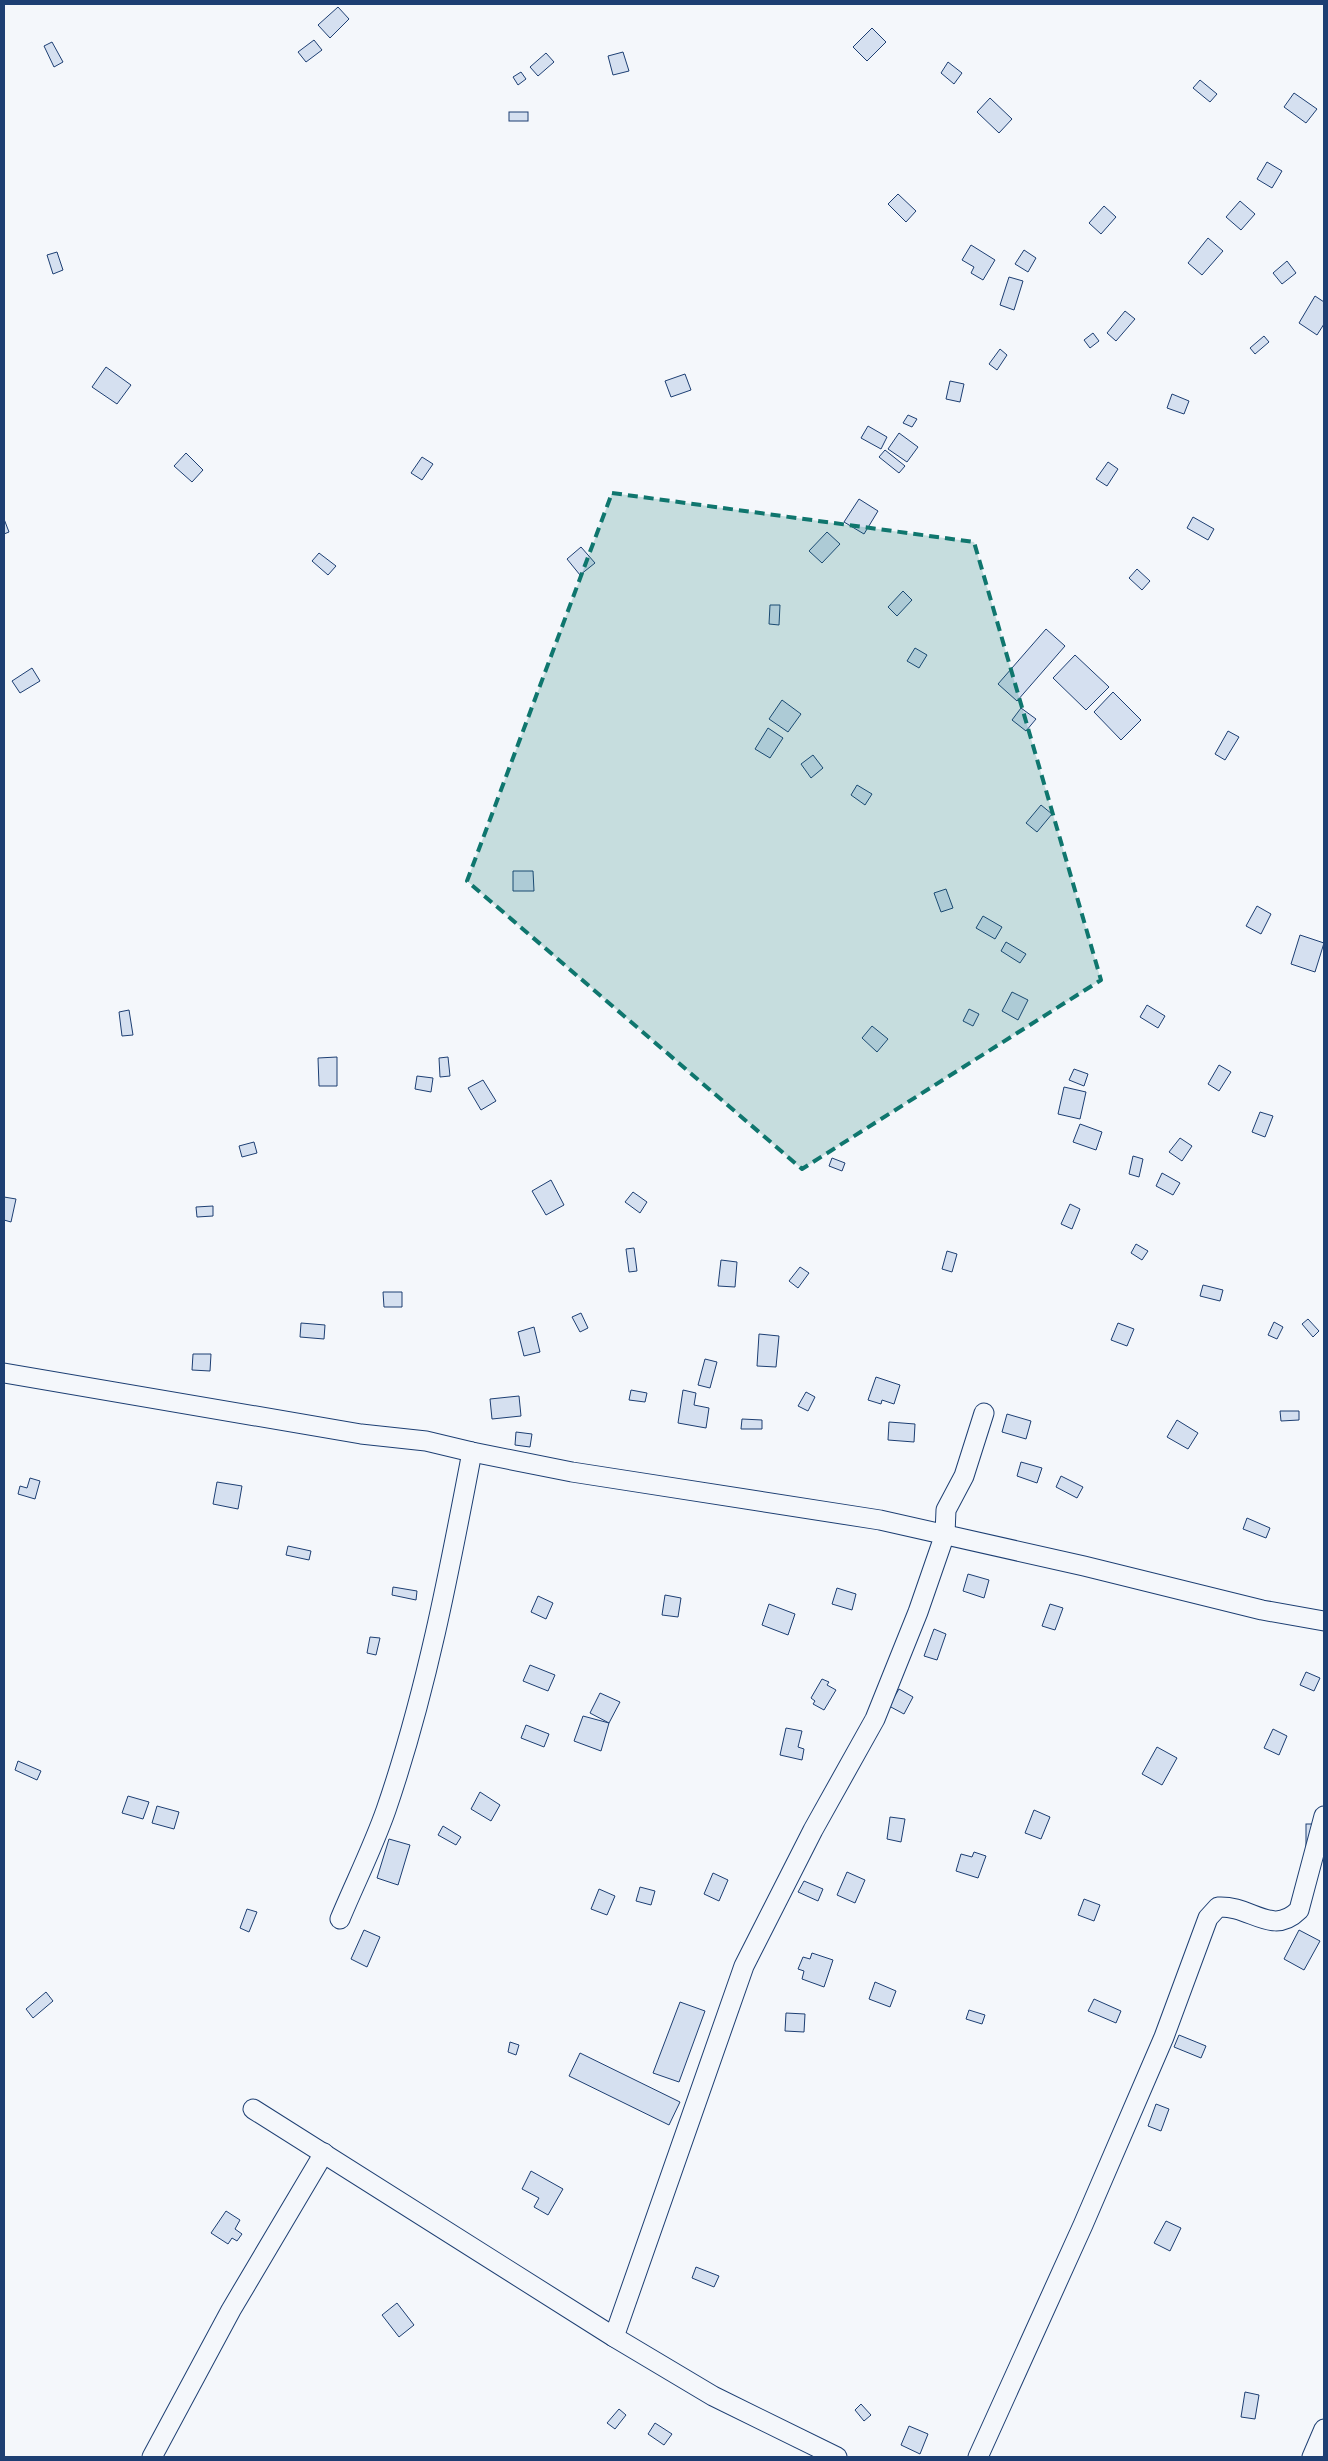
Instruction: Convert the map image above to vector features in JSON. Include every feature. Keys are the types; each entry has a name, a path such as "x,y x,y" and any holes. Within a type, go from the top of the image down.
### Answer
{"street":[{"path":"4,1373 361,1434 426,1441 572,1472 880,1520 1262,1610 1324,1621"},
{"path":"614,2337 744,1966 813,1830 875,1719 918,1612 945,1534 946,1510 964,1476 984,1413"},
{"path":"340,1919 386,1811 417,1706 448,1578 472,1452"},
{"path":"978,2457 1083,2225 1164,2037 1208,1918 1218,1907 1232,1906 1277,1923 1290,1920 1299,1910 1324,1816"},
{"path":"253,2108 614,2337 713,2396 837,2457"},
{"path":"152,2457 231,2310 324,2153"},
{"path":"1312,2457 1324,2429"}],"highlighted area":[{"path":"612,493 974,542 1101,980 802,1169 467,881"}],"building":[{"path":"338,7 349,19 330,38 318,25"},
{"path":"872,28 886,42 867,61 853,47"},
{"path":"314,40 322,50 306,62 298,52"},
{"path":"52,42 63,62 54,67 44,46"},
{"path":"623,52 629,71 613,75 608,56"},
{"path":"546,53 554,62 538,76 530,67"},
{"path":"948,62 962,73 954,84 941,73"},
{"path":"521,72 526,79 518,85 513,77"},
{"path":"1200,80 1217,94 1210,102 1193,88"},
{"path":"1294,93 1317,109 1306,123 1284,107"},
{"path":"990,98 1012,119 999,133 977,112"},
{"path":"509,112 528,112 528,121 509,121"},
{"path":"1267,162 1282,171 1272,188 1257,179"},
{"path":"898,194 916,211 906,222 888,204"},
{"path":"1240,201 1255,214 1241,230 1226,217"},
{"path":"1104,206 1116,217 1101,234 1089,223"},
{"path":"1208,238 1223,251 1202,275 1188,263"},
{"path":"971,245 995,260 983,280 971,273 974,267 962,260"},
{"path":"1024,250 1036,258 1028,272 1015,264"},
{"path":"57,252 63,270 53,274 47,255"},
{"path":"1287,261 1296,273 1282,284 1273,273"},
{"path":"1009,277 1023,281 1014,310 1000,305"},
{"path":"1315,296 1324,302 1324,324 1317,335 1299,323"},
{"path":"1125,311 1135,319 1116,341 1107,333"},
{"path":"1093,333 1099,341 1090,348 1084,340"},
{"path":"1264,336 1269,342 1255,354 1250,348"},
{"path":"1000,349 1007,355 997,370 989,364"},
{"path":"106,367 131,385 117,404 92,387"},
{"path":"685,374 691,390 671,397 665,381"},
{"path":"950,381 964,384 960,402 946,399"},
{"path":"1172,394 1189,401 1184,414 1167,408"},
{"path":"908,415 917,419 912,427 903,423"},
{"path":"868,426 887,437 881,449 861,438"},
{"path":"899,433 918,447 907,462 888,449"},
{"path":"885,450 905,466 899,473 879,457"},
{"path":"186,453 203,470 192,482 174,466"},
{"path":"422,457 433,464 422,480 411,473"},
{"path":"1108,462 1118,469 1107,486 1096,479"},
{"path":"859,499 878,511 864,534 844,522"},
{"path":"1193,517 1214,529 1208,540 1187,528"},
{"path":"4,519 9,532 4,534"},
{"path":"827,532 840,544 822,563 809,551"},
{"path":"581,547 595,563 580,575 567,559"},
{"path":"319,553 336,566 328,575 312,561"},
{"path":"1137,569 1150,581 1142,590 1129,578"},
{"path":"903,591 912,600 897,616 888,607"},
{"path":"770,605 780,605 779,625 769,624"},
{"path":"1046,629 1065,646 1017,701 998,684"},
{"path":"915,648 927,655 919,668 907,661"},
{"path":"1075,655 1109,687 1086,710 1053,678"},
{"path":"32,668 40,681 20,693 12,681"},
{"path":"1113,692 1141,720 1121,740 1094,712"},
{"path":"782,700 801,714 788,732 769,719"},
{"path":"1021,708 1036,719 1026,731 1012,720"},
{"path":"768,728 783,738 770,758 755,749"},
{"path":"1228,731 1239,737 1225,760 1215,754"},
{"path":"813,755 823,768 811,778 801,764"},
{"path":"857,785 872,794 865,805 851,795"},
{"path":"1041,805 1052,814 1037,832 1026,823"},
{"path":"513,871 533,871 534,891 513,891"},
{"path":"946,889 953,908 941,912 934,893"},
{"path":"1257,906 1271,914 1261,934 1246,926"},
{"path":"983,916 1002,927 995,939 976,928"},
{"path":"1300,935 1324,943 1315,972 1291,964"},
{"path":"1006,942 1026,954 1020,963 1001,951"},
{"path":"1012,992 1028,1000 1018,1020 1002,1011"},
{"path":"1147,1005 1165,1016 1158,1028 1140,1017"},
{"path":"969,1009 979,1014 973,1026 963,1021"},
{"path":"129,1010 133,1035 122,1036 119,1012"},
{"path":"872,1026 888,1039 877,1052 862,1038"},
{"path":"337,1057 337,1086 319,1086 318,1058"},
{"path":"448,1057 450,1076 440,1077 439,1058"},
{"path":"1219,1065 1231,1072 1219,1091 1208,1084"},
{"path":"1074,1069 1088,1074 1084,1086 1069,1080"},
{"path":"417,1076 433,1078 431,1092 415,1089"},
{"path":"483,1080 496,1101 481,1110 468,1088"},
{"path":"1064,1087 1086,1092 1080,1119 1058,1114"},
{"path":"1260,1112 1273,1116 1265,1137 1252,1132"},
{"path":"1080,1124 1102,1132 1096,1150 1073,1142"},
{"path":"1180,1138 1192,1146 1182,1161 1169,1152"},
{"path":"254,1142 257,1153 242,1157 239,1146"},
{"path":"1133,1156 1143,1159 1139,1177 1129,1174"},
{"path":"832,1158 845,1163 842,1171 829,1166"},
{"path":"1162,1173 1180,1183 1173,1195 1156,1186"},
{"path":"551,1180 564,1205 546,1215 532,1191"},
{"path":"633,1192 647,1202 640,1213 625,1202"},
{"path":"4,1197 16,1199 11,1222 4,1220"},
{"path":"1070,1204 1080,1209 1072,1229 1061,1224"},
{"path":"213,1206 213,1216 197,1217 196,1207"},
{"path":"1136,1244 1148,1251 1142,1260 1131,1253"},
{"path":"634,1248 637,1271 629,1272 626,1249"},
{"path":"947,1251 957,1254 952,1272 942,1269"},
{"path":"721,1260 737,1262 735,1287 718,1286"},
{"path":"800,1267 809,1273 798,1288 789,1281"},
{"path":"1203,1285 1223,1290 1220,1301 1200,1296"},
{"path":"383,1292 402,1292 402,1307 384,1307"},
{"path":"581,1313 588,1328 580,1332 572,1317"},
{"path":"1308,1319 1319,1331 1313,1337 1302,1324"},
{"path":"1274,1322 1283,1327 1277,1339 1268,1335"},
{"path":"301,1323 325,1325 324,1339 300,1337"},
{"path":"1118,1323 1134,1329 1127,1346 1111,1340"},
{"path":"534,1327 540,1352 524,1356 518,1332"},
{"path":"759,1334 779,1336 776,1367 757,1366"},
{"path":"193,1354 211,1354 210,1371 192,1370"},
{"path":"705,1359 717,1362 710,1388 698,1385"},
{"path":"876,1377 900,1385 894,1404 882,1400 881,1404 868,1400"},
{"path":"631,1390 647,1393 645,1402 629,1400"},
{"path":"683,1390 696,1393 694,1405 709,1408 706,1428 678,1423"},
{"path":"806,1392 815,1397 808,1411 798,1406"},
{"path":"519,1396 521,1416 492,1419 490,1399"},
{"path":"1280,1411 1299,1411 1299,1420 1281,1421"},
{"path":"1007,1414 1031,1421 1026,1439 1002,1432"},
{"path":"742,1419 762,1420 762,1429 741,1429"},
{"path":"1177,1420 1198,1433 1188,1449 1167,1437"},
{"path":"889,1422 915,1424 914,1442 888,1440"},
{"path":"516,1432 532,1434 530,1447 515,1445"},
{"path":"1021,1462 1042,1468 1037,1483 1017,1476"},
{"path":"1061,1476 1083,1487 1077,1498 1056,1487"},
{"path":"30,1478 40,1481 35,1499 18,1494 20,1486 27,1488"},
{"path":"217,1482 242,1486 238,1509 213,1504"},
{"path":"1247,1518 1270,1528 1266,1538 1243,1529"},
{"path":"288,1546 311,1551 309,1560 286,1555"},
{"path":"968,1574 989,1580 984,1598 963,1591"},
{"path":"393,1587 417,1591 416,1600 392,1595"},
{"path":"837,1588 856,1594 852,1610 832,1604"},
{"path":"665,1595 681,1598 678,1617 662,1615"},
{"path":"538,1596 553,1603 546,1619 531,1612"},
{"path":"769,1604 795,1614 788,1635 762,1625"},
{"path":"1050,1604 1063,1608 1055,1630 1042,1626"},
{"path":"934,1629 946,1634 937,1660 924,1656"},
{"path":"370,1637 380,1638 376,1655 367,1653"},
{"path":"530,1665 555,1675 548,1691 523,1681"},
{"path":"1306,1672 1320,1678 1314,1691 1300,1685"},
{"path":"822,1679 829,1682 827,1685 836,1690 824,1710 813,1704 815,1701 811,1698"},
{"path":"899,1689 913,1697 904,1714 889,1706"},
{"path":"600,1693 620,1702 609,1723 590,1713"},
{"path":"583,1716 609,1723 601,1751 574,1741"},
{"path":"526,1725 549,1734 544,1747 521,1738"},
{"path":"786,1728 802,1731 798,1747 804,1749 802,1760 780,1755"},
{"path":"1273,1729 1287,1736 1279,1755 1264,1748"},
{"path":"1157,1747 1177,1758 1162,1785 1142,1774"},
{"path":"18,1761 41,1771 37,1780 15,1770"},
{"path":"480,1792 500,1805 491,1821 471,1809"},
{"path":"128,1796 149,1802 143,1819 122,1813"},
{"path":"157,1806 179,1812 174,1829 152,1823"},
{"path":"1034,1810 1050,1817 1041,1839 1025,1833"},
{"path":"890,1817 905,1819 901,1842 887,1839"},
{"path":"1306,1824 1315,1824 1315,1846 1306,1846"},
{"path":"443,1826 461,1837 456,1845 438,1835"},
{"path":"389,1839 410,1845 398,1885 377,1878"},
{"path":"974,1852 986,1856 978,1878 956,1871 961,1854 972,1857"},
{"path":"847,1872 865,1880 855,1903 837,1895"},
{"path":"713,1873 728,1880 719,1901 704,1894"},
{"path":"804,1881 823,1889 818,1901 798,1892"},
{"path":"640,1887 655,1891 651,1905 636,1901"},
{"path":"599,1889 615,1896 607,1915 591,1909"},
{"path":"1084,1899 1100,1905 1094,1921 1078,1915"},
{"path":"247,1909 257,1912 249,1932 240,1928"},
{"path":"364,1930 380,1937 367,1967 351,1959"},
{"path":"1299,1930 1320,1941 1304,1970 1284,1959"},
{"path":"812,1953 833,1960 824,1987 802,1979 804,1971 798,1969 803,1957 810,1959"},
{"path":"875,1982 896,1991 890,2007 869,1999"},
{"path":"46,1992 53,2001 33,2018 26,2009"},
{"path":"1094,1999 1121,2011 1116,2023 1088,2011"},
{"path":"680,2002 705,2011 679,2082 653,2073"},
{"path":"969,2010 985,2015 982,2024 966,2019"},
{"path":"786,2013 805,2014 804,2032 785,2031"},
{"path":"1179,2035 1206,2046 1201,2058 1174,2047"},
{"path":"510,2042 519,2045 516,2055 508,2052"},
{"path":"580,2053 680,2102 669,2125 569,2076"},
{"path":"1156,2104 1169,2109 1161,2131 1148,2126"},
{"path":"531,2171 563,2189 548,2215 534,2207 539,2198 522,2189"},
{"path":"226,2211 240,2220 235,2229 242,2234 237,2241 232,2238 228,2244 211,2233"},
{"path":"1166,2221 1181,2228 1170,2251 1154,2243"},
{"path":"696,2267 719,2276 714,2287 692,2278"},
{"path":"397,2303 414,2325 399,2337 382,2315"},
{"path":"1245,2392 1259,2395 1255,2419 1241,2417"},
{"path":"861,2404 871,2415 864,2421 855,2410"},
{"path":"619,2409 626,2415 615,2429 607,2423"},
{"path":"655,2423 672,2434 664,2445 648,2434"},
{"path":"909,2426 928,2434 920,2454 901,2445"}]}
